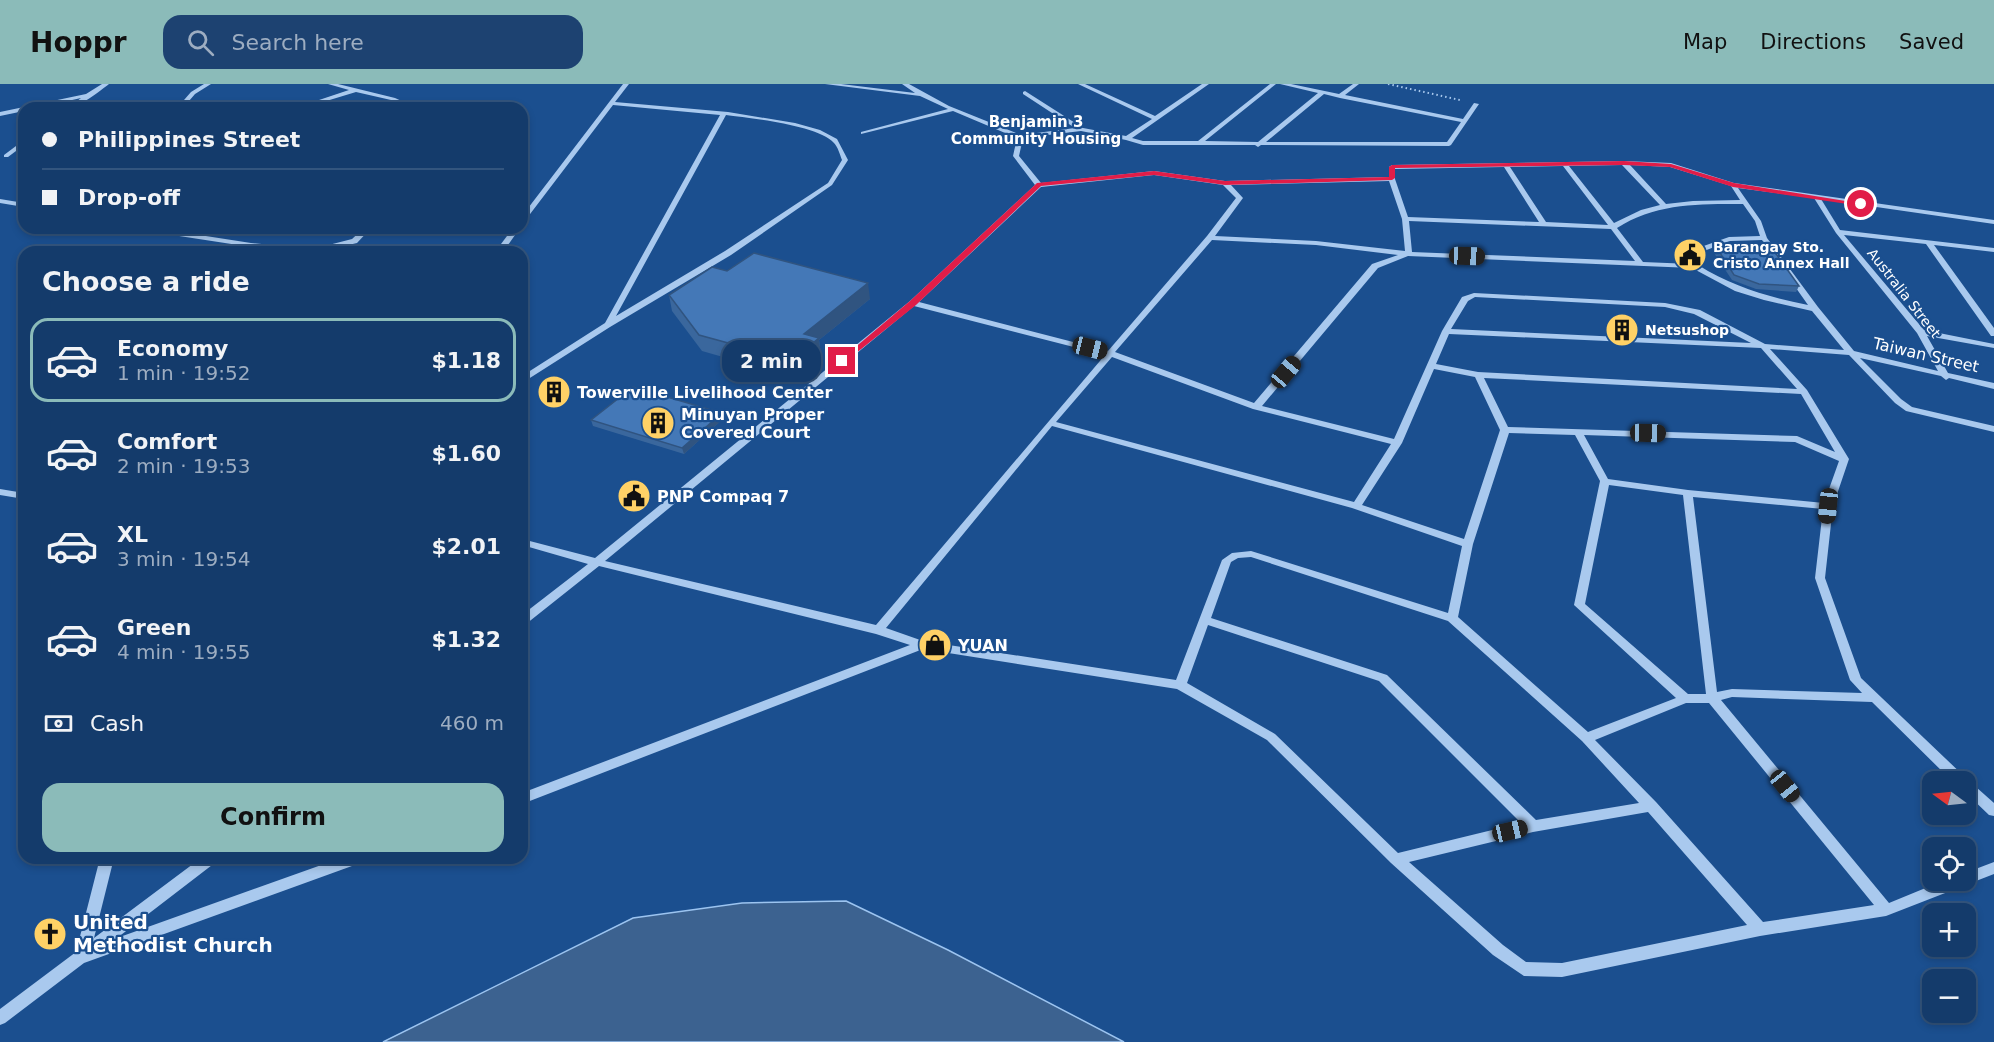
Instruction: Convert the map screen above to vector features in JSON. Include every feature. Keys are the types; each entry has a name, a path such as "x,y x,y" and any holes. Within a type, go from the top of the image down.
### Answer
{"street":[{"path":"79,102 106,84"},
{"path":"185,102 193,93 208,84"},
{"path":"331,84 400,102"},
{"path":"528,213 610,103 627,84"},
{"path":"828,84 921,95"},
{"path":"905,84 921,95 952,110 1020,137 1081,129 1143,143 1449,144 1476,104"},
{"path":"1084,84 1155,118"},
{"path":"1127,138 1206,84"},
{"path":"1198,144 1274,84"},
{"path":"1283,84 1464,121"},
{"path":"1340,96 1356,84"},
{"path":"320,102 357,90"},
{"path":"1025,93 1081,129"},
{"path":"1258,145 1323,93"},
{"path":"56,102 88,95"},
{"path":"528,376 728,253 830,184 845,160 836,141 814,129 771,120 610,103"},
{"path":"0,114 18,110"},
{"path":"863,133 952,110"},
{"path":"608,325 723,115"},
{"path":"1020,137 1016,156 1039,184"},
{"path":"6,156 18,147"},
{"path":"1624,163 1665,206"},
{"path":"1408,254 1404,219 1392,178 1392,167 1624,163 1671,165 1733,185 1994,222"},
{"path":"1506,165 1544,224"},
{"path":"1565,165 1640,263"},
{"path":"528,616 913,303 1039,184 1154,173 1225,183 1392,178"},
{"path":"878,630 1050,423 1210,238 1240,198 1225,183"},
{"path":"1733,185 1758,221 1764,238 1815,309 1851,353 1898,401 1909,409 1994,429"},
{"name":"Australia Street","path":"1817,198 1838,232 1921,332 1946,377"},
{"path":"0,201 18,204"},
{"path":"1404,219 1613,226 1627,217 1665,206 1692,202 1745,202"},
{"path":"1838,232 1994,250"},
{"path":"179,234 261,246"},
{"path":"334,246 354,241 362,234"},
{"path":"1210,238 1316,243 1408,254 1694,266 1718,282 1747,294 1815,309"},
{"path":"1694,266 1701,250 1729,239 1764,238"},
{"path":"1929,243 1994,334"},
{"path":"1256,407 1375,266 1408,254"},
{"path":"1356,506 1397,443 1446,331 1465,299 1474,295 1489,295 1683,307 1763,346 1804,392 1844,459 1828,506 1820,578 1856,680 1951,771"},
{"path":"913,303 1112,354 1256,407 1397,443"},
{"name":"Taiwan Street","path":"1446,331 1763,346 1851,353 1946,377 1994,386"},
{"path":"1921,332 1994,346"},
{"path":"1431,366 1478,375 1804,392"},
{"path":"1452,618 1468,544 1505,430 1478,375"},
{"path":"1050,423 1356,506 1468,544"},
{"path":"1505,430 1797,439 1844,459"},
{"path":"1578,432 1605,481 1579,605 1685,699"},
{"path":"1605,481 1688,493 1828,506"},
{"path":"0,492 18,495"},
{"path":"1688,493 1712,698 1886,910"},
{"path":"528,544 878,630 922,645 1180,685 1271,737 1396,859 1498,950 1524,969 1562,970 1760,929 1886,910 1935,891"},
{"path":"1180,685 1227,560 1236,555 1251,554 1452,618 1586,738 1651,806 1760,929"},
{"path":"1206,620 1383,678 1533,826"},
{"path":"528,797 922,645"},
{"path":"1586,738 1685,699 1712,698 1731,693 1873,698"},
{"path":"1976,794 1994,811"},
{"path":"1396,859 1533,826 1651,806"},
{"path":"82,957 105,864"},
{"path":"0,1018 203,864"},
{"path":"82,957 341,864"},
{"path":"1976,875 1994,868"}],"path":[{"path":"1388,84 1476,104"}],"water":[{"path":"846,901 948,950 1124,1042 383,1042 633,918 742,903"}],"building":[{"path":"1717,248 1774,251 1799,286 1759,284 1734,275"},
{"path":"754,253 868,283 804,334 819,338 798,355 783,350 776,356 699,335 669,295 712,267 727,271"},
{"name":"Minuyan Proper Covered Court","path":"633,387 722,413 682,448 591,420"}],"place":[{"name":"Barangay Sto. Cristo Annex Hall","path":"1690,255"},
{"name":"Netsushop","path":"1622,330"},
{"name":"Towerville Livelihood Center","path":"554,392"},
{"name":"Minuyan Proper Covered Court","path":"658,423"},
{"name":"PNP Compaq 7","path":"634,496"},
{"name":"YUAN","path":"935,645"},
{"name":"United Methodist Church","path":"50,934"}],"district":[{"name":"Benjamin 3 Community Housing","path":"1036,130"}],"route":[{"path":"842,361 913,303 1039,184 1154,173 1225,183 1392,178 1392,167 1624,163 1671,165 1733,185 1861,204"}]}
